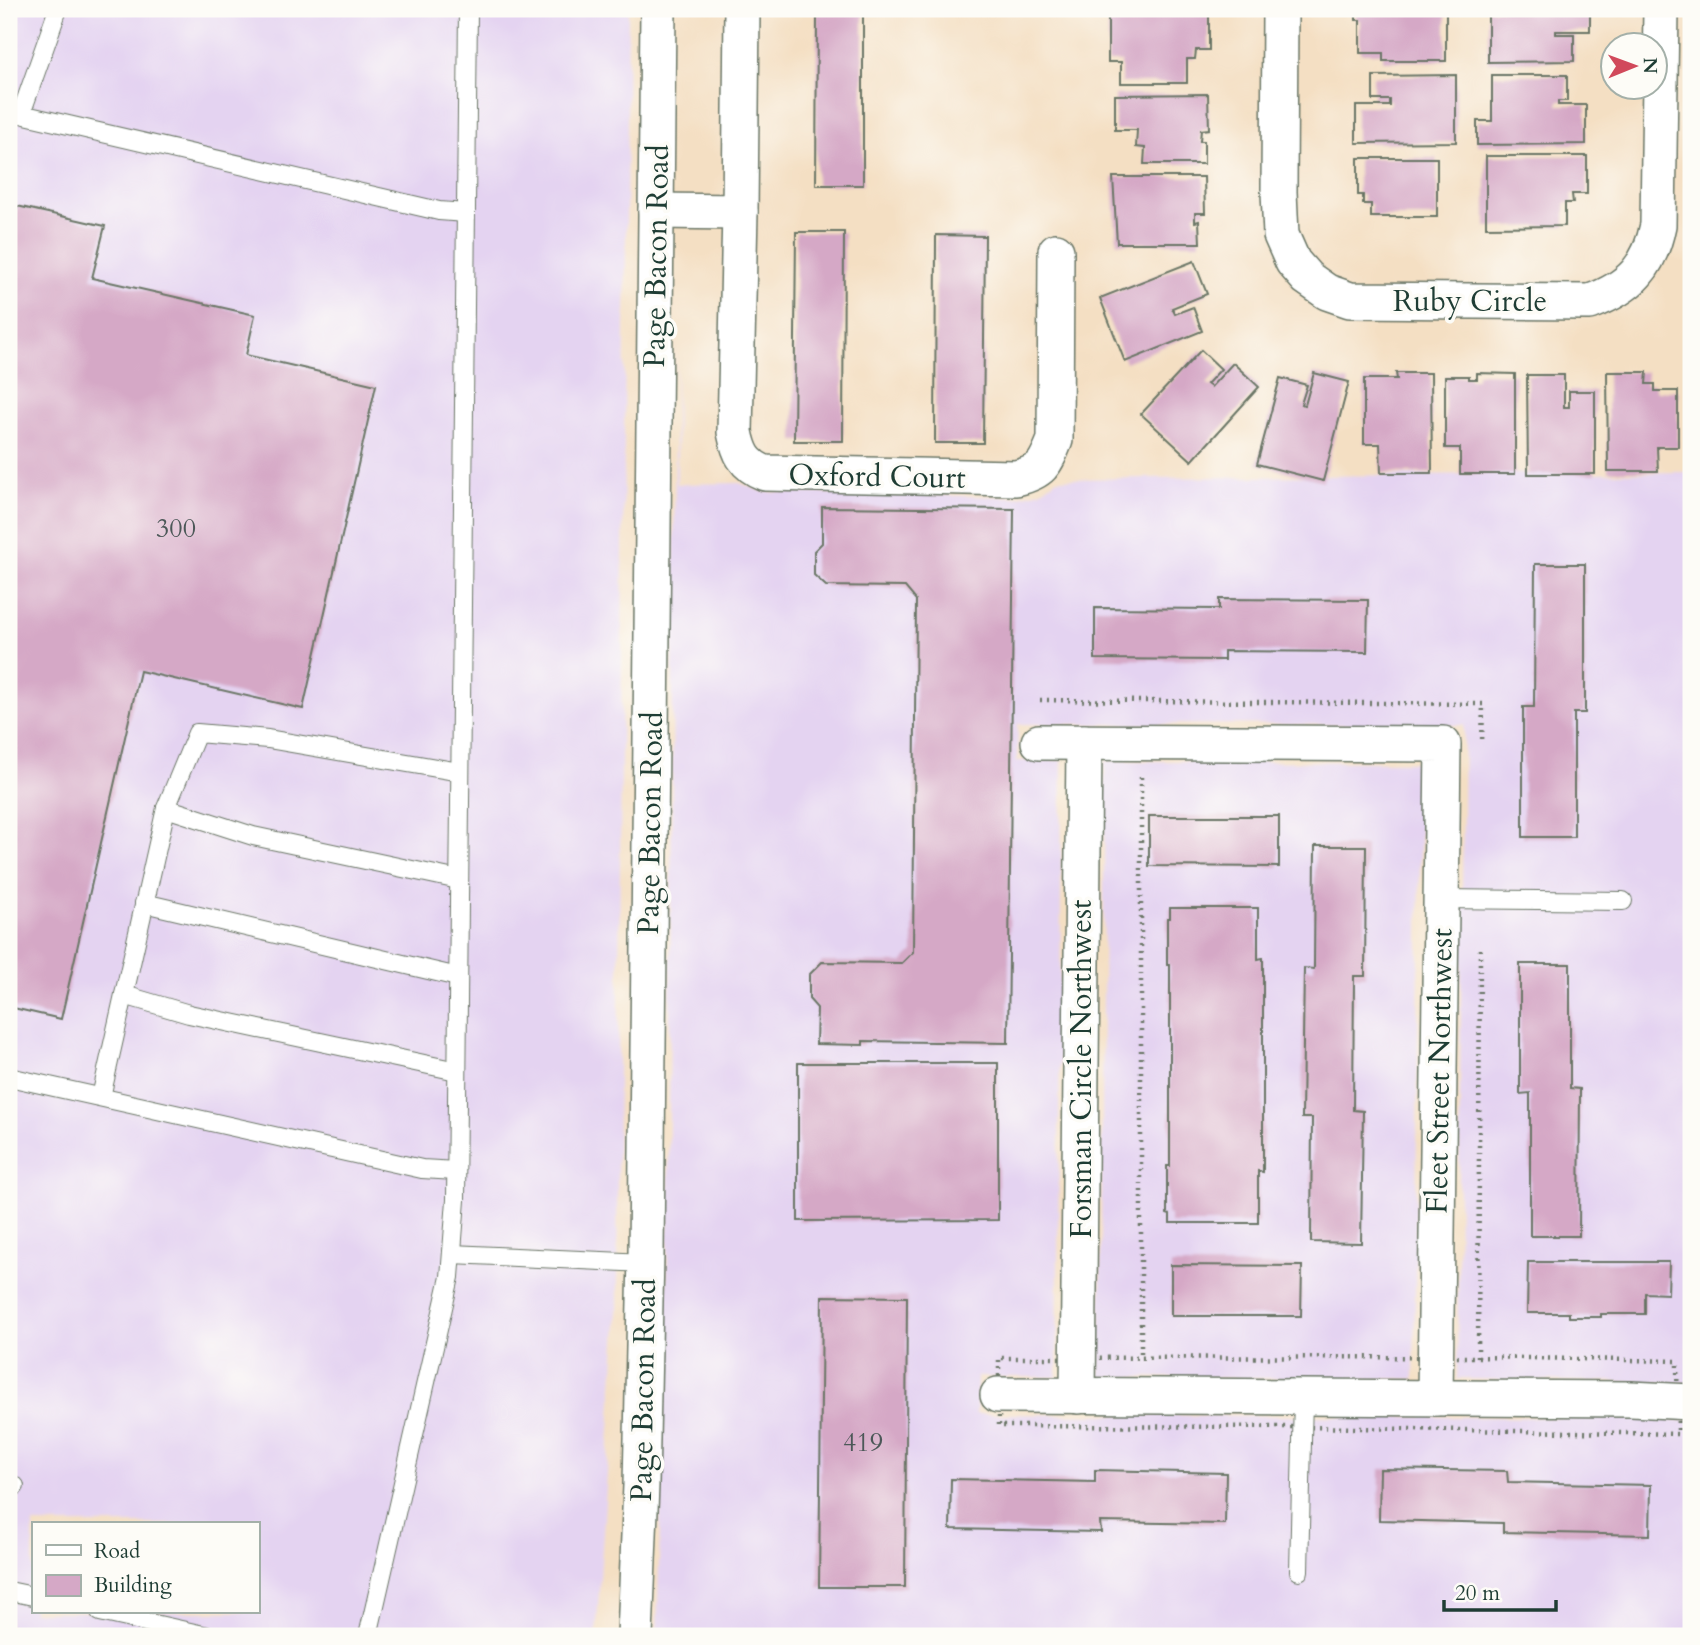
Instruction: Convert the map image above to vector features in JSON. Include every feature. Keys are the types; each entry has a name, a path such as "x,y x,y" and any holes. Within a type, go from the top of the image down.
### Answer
{"street":[{"name":"Page Bacon Road","path":"635,1636 645,1262 658,9"},
{"name":"Oxford Court","path":"742,9 735,432 740,453 753,469 765,473 1016,478 1035,474 1048,459 1055,440 1056,251"},
{"name":"Ruby Circle","path":"1280,9 1281,234 1293,262 1307,278 1327,292 1350,300 1590,302 1621,288 1646,264 1653,249 1658,225 1661,9"},
{"path":"656,211 740,212"},
{"path":"1039,742 1084,742"},
{"name":"Fleet Street Northwest","path":"1084,742 1443,744 1435,1398"},
{"name":"Forsman Circle Northwest","path":"1078,1396 1084,742"},
{"path":"998,1395 1685,1402"}],"lane":[{"path":"58,9 21,114 439,211 466,213"},
{"path":"368,1636 435,1350 452,1254 456,1171 468,9"},
{"path":"101,1097 166,808 197,733 268,739 460,772"},
{"path":"166,808 253,836 459,880"},
{"path":"1441,899 1623,901"},
{"path":"144,903 458,977"},
{"path":"124,995 189,1014 457,1071"},
{"path":"9,1077 422,1169 456,1171"},
{"path":"452,1254 645,1262"},
{"path":"1299,1571 1303,1397"},
{"path":"9,1591 32,1596"},
{"path":"109,1614 208,1636"}],"path":[{"path":"1040,700 1483,704 1482,746"},
{"path":"1141,774 1142,1357"},
{"path":"1478,1357 1481,899"}],"shaded area":[{"path":"9,9 628,9 618,1310 596,1636 9,1636"},
{"path":"676,337 677,484 739,483 764,492 1015,497 1041,491 1057,479 1691,472 1691,1383 1457,1379 1464,725 1018,724 1017,761 1062,760 1057,1377 977,1377 976,1414 1630,1418 1691,1421 1691,1636 657,1636 668,1244"},
{"path":"1105,761 1421,762 1414,1379 1100,1377"}],"building":[{"path":"1356,9 1446,9 1446,61 1383,61 1383,53 1360,53 1360,20 1356,20"},
{"path":"1488,9 1590,9 1590,31 1556,31 1556,34 1574,34 1574,61 1488,62"},
{"path":"817,11 863,11 863,185 816,185"},
{"path":"1108,12 1209,12 1209,50 1196,50 1195,59 1187,59 1187,83 1121,83 1121,62 1108,62"},
{"path":"1456,75 1456,142 1356,143 1356,106 1390,106 1390,100 1373,100 1373,76"},
{"path":"1492,75 1567,75 1567,101 1558,101 1558,105 1586,105 1586,144 1477,145 1477,121 1492,121"},
{"path":"1208,94 1209,129 1201,130 1200,141 1204,141 1204,164 1144,164 1145,148 1136,147 1137,130 1115,130 1115,95"},
{"path":"1486,156 1587,156 1587,194 1572,194 1573,203 1565,203 1565,226 1486,227"},
{"path":"1358,158 1437,158 1437,217 1371,217 1371,204 1363,204 1363,195 1358,195"},
{"path":"1113,177 1204,177 1205,213 1195,213 1195,222 1199,221 1200,243 1117,243"},
{"path":"17,206 105,226 92,278 255,315 246,355 376,385 303,709 140,671 61,1019 9,1007 9,243"},
{"path":"796,232 844,232 843,441 794,441"},
{"path":"936,235 985,236 983,443 935,443"},
{"path":"1194,261 1207,294 1172,308 1175,314 1193,307 1202,331 1125,362 1100,298"},
{"path":"1201,350 1221,369 1207,384 1211,387 1233,363 1259,387 1192,461 1141,414"},
{"path":"1607,372 1647,372 1646,384 1655,384 1655,391 1678,391 1678,447 1657,447 1658,471 1608,471"},
{"path":"1314,373 1349,382 1323,481 1257,464 1280,378 1307,385 1301,404 1305,405"},
{"path":"1396,373 1431,373 1432,473 1381,473 1380,444 1364,444 1364,379 1397,379"},
{"path":"1477,373 1515,374 1515,474 1460,474 1460,448 1445,448 1445,376 1469,376 1469,379 1477,379"},
{"path":"1527,375 1564,375 1564,407 1569,407 1569,391 1595,391 1595,474 1528,474"},
{"path":"822,507 1014,509 1008,1043 863,1041 863,1045 816,1044 817,1008 809,999 809,975 822,962 902,963 913,952 916,600 905,587 826,586 814,575 814,551 822,543"},
{"path":"1535,564 1585,564 1585,713 1574,713 1574,837 1523,837 1523,707 1534,707"},
{"path":"1219,599 1368,600 1367,652 1224,651 1224,660 1095,659 1095,608 1219,609"},
{"path":"1149,816 1279,816 1279,867 1149,866"},
{"path":"1315,846 1366,846 1365,976 1354,976 1353,1110 1363,1111 1361,1243 1311,1242 1312,1118 1302,1118 1304,968 1314,969"},
{"path":"1170,908 1258,908 1258,959 1263,958 1263,1172 1258,1171 1258,1223 1170,1223 1170,1215 1167,1214 1167,1166 1170,1166 1170,965 1167,965 1167,918 1170,918"},
{"path":"1520,964 1570,964 1570,1088 1580,1089 1579,1236 1530,1236 1530,1093 1520,1094"},
{"path":"798,1063 998,1063 998,1220 798,1221"},
{"path":"1528,1262 1669,1262 1668,1294 1645,1293 1645,1314 1569,1317 1569,1313 1527,1313"},
{"path":"1171,1265 1302,1266 1301,1316 1171,1316"},
{"path":"822,1296 907,1297 905,1587 819,1587"},
{"path":"1380,1469 1507,1471 1508,1482 1651,1485 1650,1535 1503,1532 1503,1523 1379,1520"},
{"path":"1095,1470 1226,1473 1225,1524 1100,1522 1101,1532 950,1529 951,1479 1095,1482"}]}
